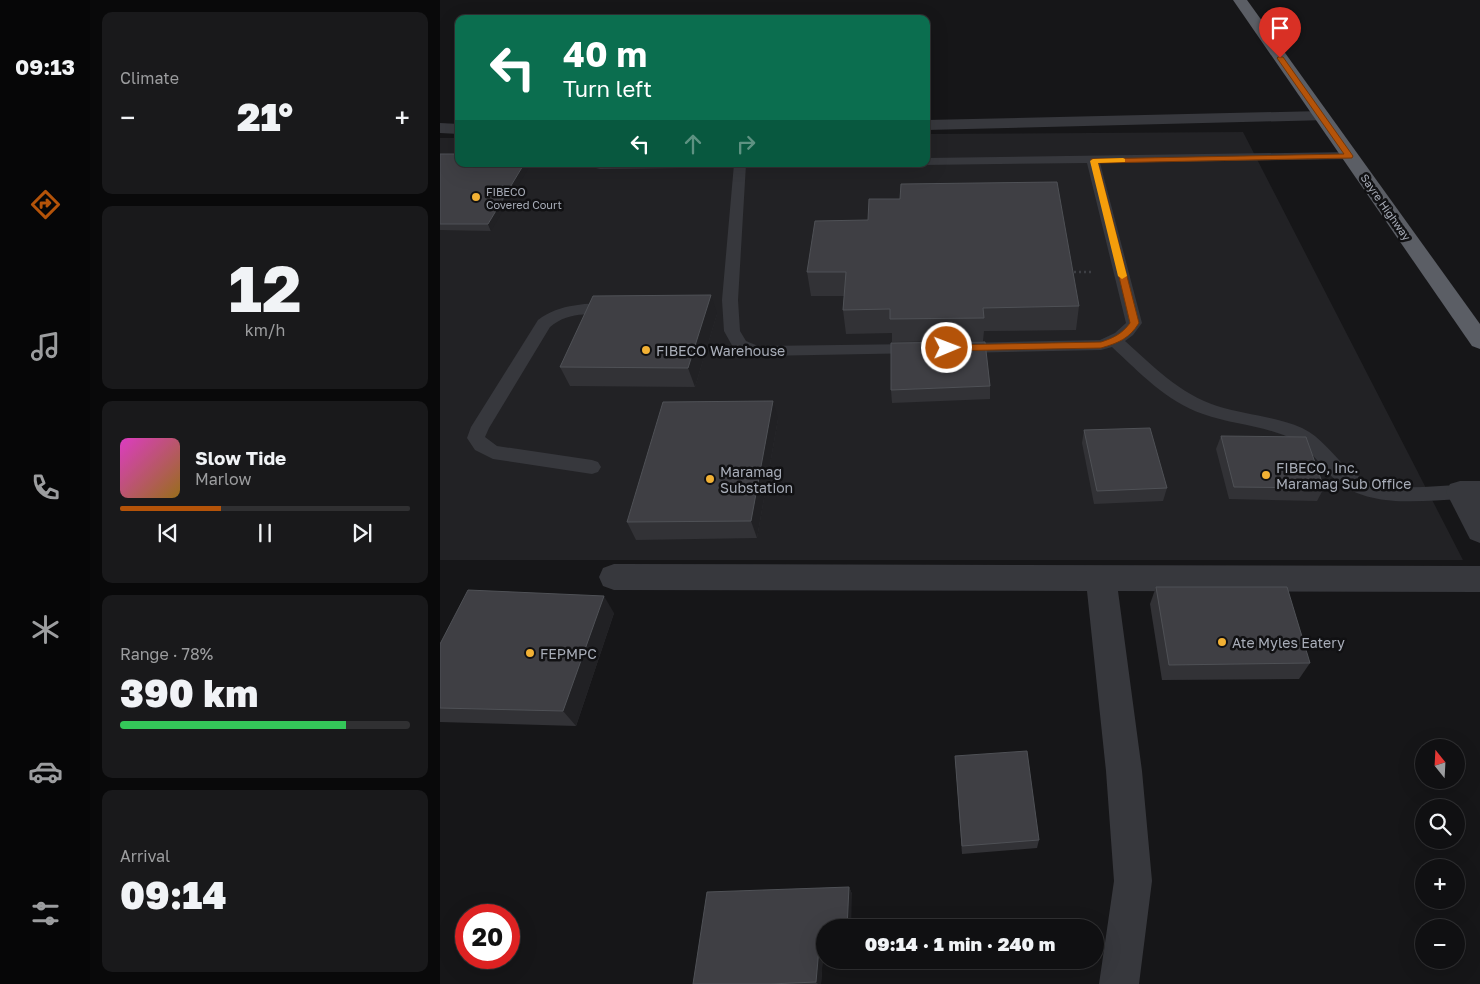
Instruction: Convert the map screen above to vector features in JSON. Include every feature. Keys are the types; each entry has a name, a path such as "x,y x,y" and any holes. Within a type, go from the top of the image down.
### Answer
{"highway":[{"name":"Sayre Highway","path":"1240,0 1480,341"}],"street":[{"path":"930,125 1321,116"},
{"path":"440,128 455,129"},
{"path":"1470,492 1480,531"},
{"path":"614,577 1480,579"},
{"path":"1101,578 1124,771 1133,881 1119,984"}],"lane":[{"path":"930,162 1350,156"},
{"path":"740,167 730,300 732,331 740,345 757,351 938,349 1101,345 1115,341 1128,333 1134,323 1093,161"},
{"path":"710,301 730,300"},
{"path":"592,467 494,452 481,445 476,438 480,427 544,324 551,317 574,310 632,306"},
{"path":"1115,341 1149,372 1184,398 1208,409 1294,432 1309,440 1345,477 1359,486 1375,491 1470,492"}],"shaded area":[{"path":"1243,132 1463,560 440,560 440,138 455,138 455,167 930,167 930,134"}],"building":[{"name":"FIBECO Covered Court","path":"440,154 455,154 455,167 522,167 488,224 440,224"},
{"path":"1057,182 1079,306 983,308 984,318 890,319 890,309 843,310 846,272 807,272 815,221 868,220 869,199 900,199 901,184"},
{"name":"FIBECO Warehouse","path":"711,295 688,368 560,367 593,296"},
{"path":"985,342 990,386 891,390 891,343"},
{"name":"Maramag Substation","path":"773,401 751,521 627,522 663,402"},
{"path":"1150,428 1167,488 1097,491 1084,430"},
{"name":"FIBECO, Inc. Maramag Sub Office","path":"1221,436 1306,437 1324,488 1234,487"},
{"name":"Ate Myles Eatery","path":"1156,587 1287,587 1310,663 1169,665"},
{"name":"FEPMPC","path":"468,590 604,596 563,711 440,708 440,644"},
{"path":"1027,751 1039,840 962,846 955,756"},
{"path":"849,887 847,919 816,919 816,982 693,984 707,892"}],"slow traffic":[{"path":"1122,276 1093,161 1123,160"}],"place":[{"name":"FIBECO Covered Court","path":"476,197"},
{"name":"FIBECO Warehouse","path":"646,350"},
{"name":"FIBECO, Inc. Maramag Sub Office","path":"1266,475"},
{"name":"Maramag Substation","path":"710,479"},
{"name":"Ate Myles Eatery","path":"1222,642"},
{"name":"FEPMPC","path":"530,653"}],"route":[{"path":"947,348 1101,345 1115,341 1128,333 1134,323 1093,161 1350,156 1280,58"}]}
